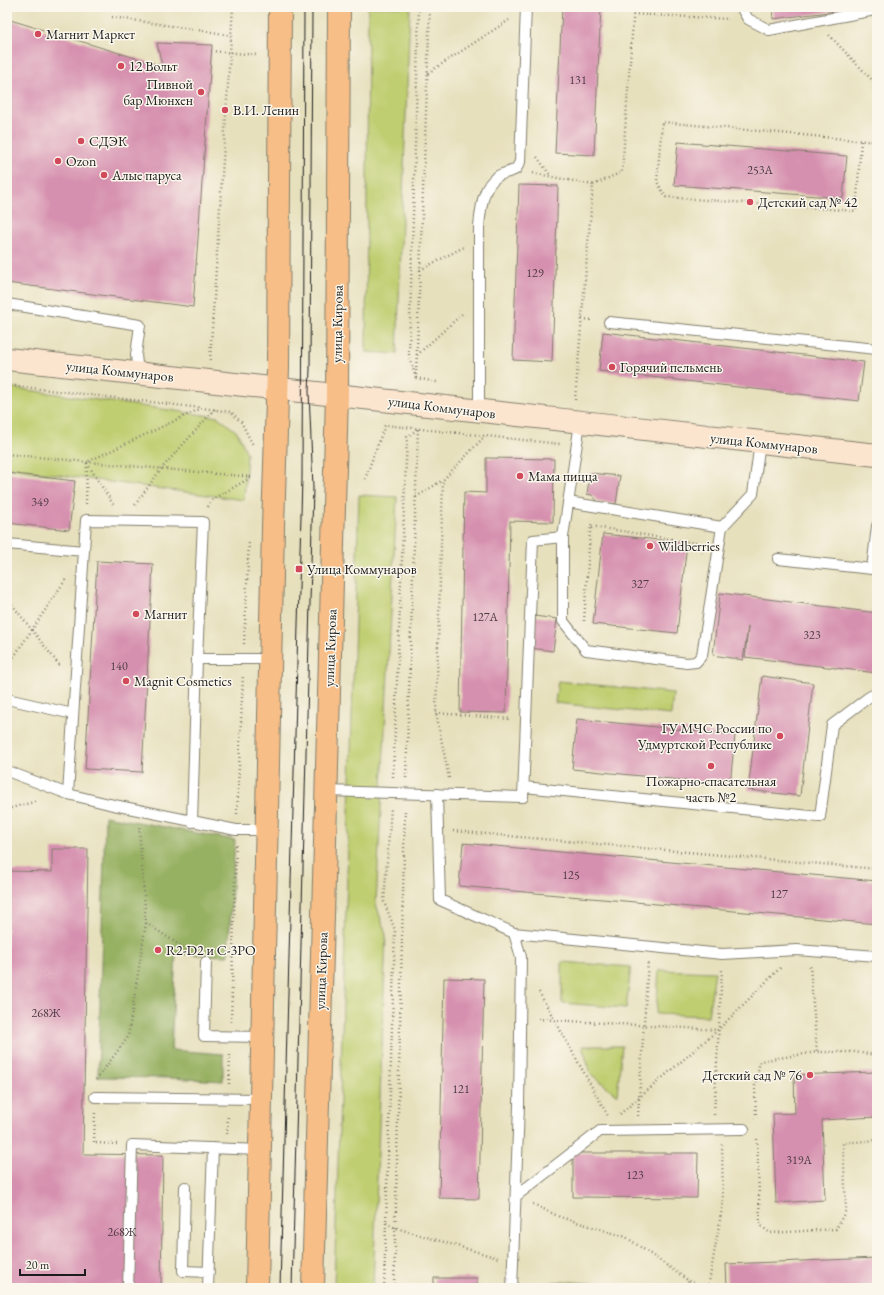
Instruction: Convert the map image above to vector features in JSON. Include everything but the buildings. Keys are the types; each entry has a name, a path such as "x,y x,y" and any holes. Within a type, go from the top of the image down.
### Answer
{"main road":[{"path":"256,1288 278,368 280,7"},
{"name":"улица Кирова","path":"313,1288 337,395 339,7"}],"street":[{"name":"улица Коммунаров","path":"7,359 877,455"}],"lane":[{"path":"741,7 748,19 768,30 870,11 871,7"},
{"path":"479,411 479,226 483,195 498,176 516,170 520,162 526,8"},
{"path":"7,304 140,325 136,355 138,373"},
{"path":"609,322 877,349"},
{"path":"580,423 563,537 563,621 586,650 687,663 696,662 702,655 722,527 753,494 760,442"},
{"path":"568,502 722,527"},
{"path":"68,794 86,520 203,522 196,659 192,822"},
{"path":"778,559 875,569 877,526"},
{"path":"326,791 523,796 533,540 563,537"},
{"path":"7,544 84,551"},
{"path":"196,659 270,659"},
{"path":"524,787 820,818 832,724 869,697 877,693"},
{"path":"7,699 73,714"},
{"path":"7,771 68,794 138,811 236,830 266,830"},
{"path":"437,794 440,900 514,933 722,954 797,950 877,956"},
{"path":"512,1286 519,1106 521,957 514,933"},
{"path":"206,962 204,1036 262,1037"},
{"path":"95,1098 228,1098 261,1100"},
{"path":"516,1196 600,1131 614,1126 637,1130 744,1129"},
{"path":"128,1288 132,1145 260,1150"},
{"path":"208,1288 213,1148"},
{"path":"185,1187 183,1271 209,1272"}],"path":[{"path":"210,364 233,7"},
{"path":"419,7 410,356 416,378 430,7"},
{"path":"516,170 593,185 622,172 634,7"},
{"path":"428,73 526,8"},
{"path":"633,14 748,19"},
{"path":"112,17 231,35"},
{"path":"816,21 877,85"},
{"path":"211,51 260,55"},
{"path":"861,141 856,211 666,197 657,182 662,122 877,142"},
{"path":"575,400 593,185"},
{"path":"420,270 479,240"},
{"path":"416,355 479,299"},
{"path":"7,385 231,412 241,422 255,448"},
{"path":"86,462 202,408"},
{"path":"86,462 123,521 161,469 215,409"},
{"path":"365,479 385,425 418,429"},
{"path":"394,1288 406,793 418,429"},
{"path":"384,1288 395,930 384,902 392,793 408,437 418,429"},
{"path":"416,497 443,480 485,436"},
{"path":"7,454 253,477"},
{"path":"86,462 86,520"},
{"path":"252,484 253,477"},
{"path":"203,522 211,500 253,477"},
{"path":"443,480 436,713 452,795"},
{"path":"584,622 590,532 592,528 592,506"},
{"path":"592,528 596,527 695,543 700,547 703,555"},
{"path":"227,1148 236,830 249,539"},
{"path":"7,667 84,551"},
{"path":"7,598 75,685"},
{"path":"436,713 526,721"},
{"path":"132,1145 94,1143 95,1082 128,1037 146,923 138,811"},
{"path":"438,830 877,869"},
{"path":"146,923 206,962"},
{"path":"637,1130 649,947"},
{"path":"539,992 614,1126 639,1098 718,1030 797,950"},
{"path":"808,951 817,1052"},
{"path":"516,1196 560,1217 626,1237 689,1281 708,1288 723,1203 718,1129 718,1030 722,954"},
{"path":"538,1019 718,1030"},
{"path":"756,1124 755,1086 760,1061 817,1052 854,1052 877,1055"},
{"path":"757,1132 760,1225 770,1233 836,1229 846,1210 843,1143 877,1140"},
{"path":"386,1223 396,1228 513,1263"},
{"path":"682,1288 689,1281"},
{"path":"512,1286 551,1288"}],"green space":[{"path":"368,7 410,7 397,354 366,352"},
{"path":"7,387 218,417 237,432 247,453 244,500 7,468"},
{"path":"359,495 397,497 376,904 386,935 373,1288 334,1288"},
{"path":"558,681 673,693 671,715 555,703"},
{"path":"105,816 235,840 228,956 176,954 171,1050 223,1054 223,1081 169,1078 98,1077"},
{"path":"562,962 631,967 626,1008 562,1003"},
{"path":"659,970 715,972 708,1016 656,1014"},
{"path":"582,1046 622,1046 617,1095 591,1074"},
{"path":"554,1282 662,1288 545,1288 548,1284"}],"tram line":[{"path":"280,1288 302,478 304,7"},
{"path":"292,1288 313,488 309,391 312,7"}],"place":[{"name":"Магнит Маркет","path":"38,34"},
{"name":"12 Вольт","path":"121,66"},
{"name":"Пивной бар Мюнхен","path":"201,92"},
{"name":"В.И. Ленин","path":"225,110"},
{"name":"СДЭК","path":"81,141"},
{"name":"Ozon","path":"58,161"},
{"name":"Алые паруса","path":"104,175"},
{"name":"Детский сад № 42","path":"750,202"},
{"name":"Горячий пельмень","path":"612,367"},
{"name":"Мама пицца","path":"520,476"},
{"name":"Wildberries","path":"650,546"},
{"name":"Улица Коммунаров","path":"299,569"},
{"name":"Магнит","path":"136,614"},
{"name":"Magnit Cosmetics","path":"126,681"},
{"name":"ГУ МЧС России по Удмуртской Республике","path":"780,736"},
{"name":"Пожарно-спасательная часть №2","path":"711,766"},
{"name":"R2-D2 и C-3PO","path":"158,950"},
{"name":"Детский сад № 76","path":"810,1075"}]}
